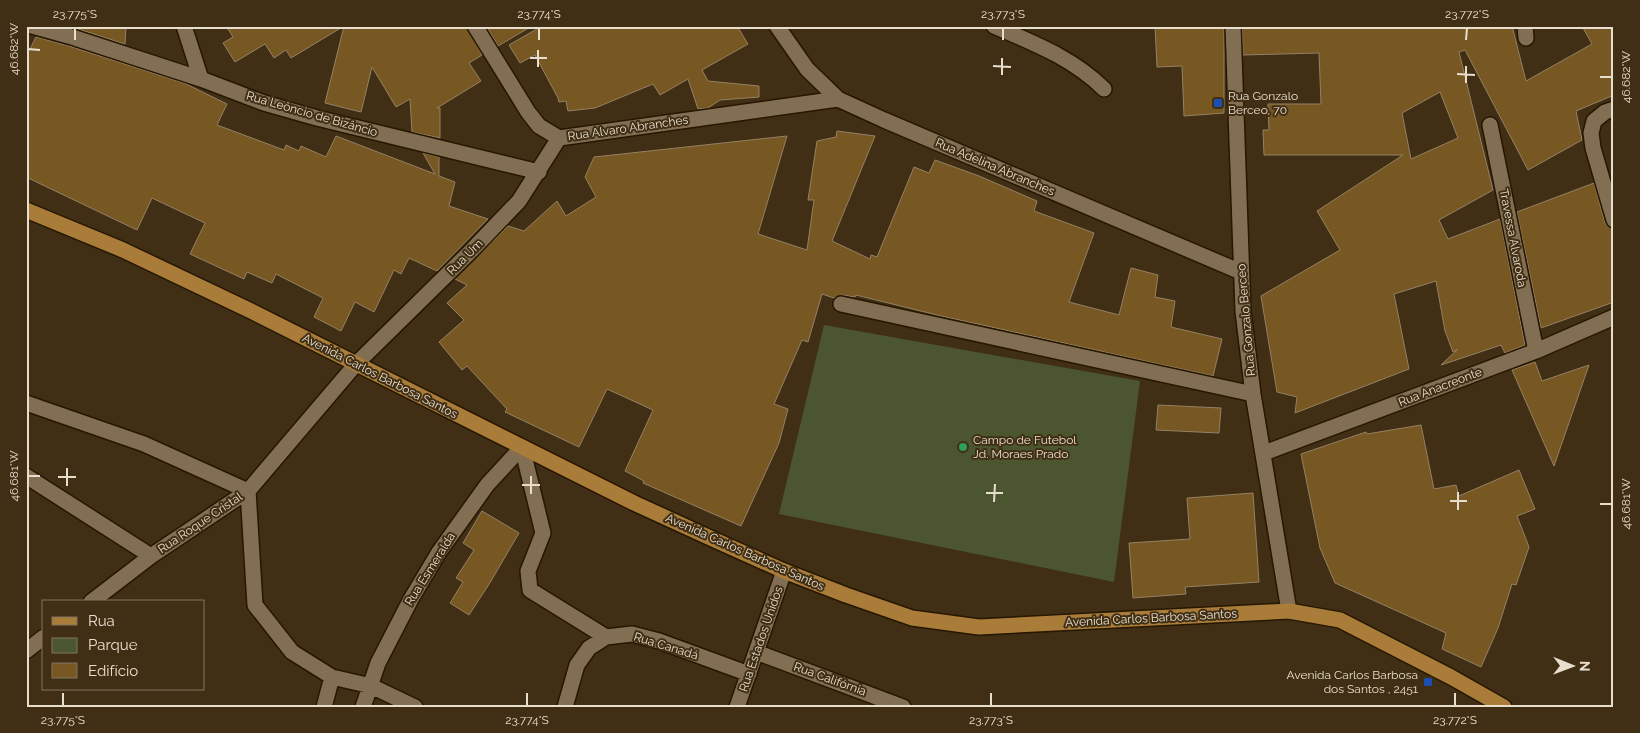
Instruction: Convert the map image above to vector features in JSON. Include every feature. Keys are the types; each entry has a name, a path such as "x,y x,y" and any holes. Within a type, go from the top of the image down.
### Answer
{"main road":[{"name":"Avenida Carlos Barbosa Santos","path":"27,214 123,250 253,312 634,503 784,571 912,618 979,627 1289,611 1340,620 1451,677 1504,707"}],"street":[{"name":"Rua Leôncio de Bizâncio","path":"32,26 201,79 264,103 317,118 539,172"},
{"path":"184,26 201,79"},
{"name":"Rua Alvaro Abranches","path":"475,26 538,126 559,138 838,98"},
{"name":"Rua Adelina Abranches","path":"777,26 807,69 838,98 884,120 1241,272"},
{"path":"994,26 1033,42 1070,62 1087,72 1104,89"},
{"name":"Rua Gonzalo Berceo","path":"1233,26 1243,311 1253,394 1289,611"},
{"path":"1614,109 1605,112 1594,121 1591,133 1593,148 1614,220"},
{"name":"Travessa Alvaroda","path":"1490,125 1536,351"},
{"name":"Rua Um","path":"356,364 519,201 559,138"},
{"path":"841,304 1253,394"},
{"name":"Rua Anacreonte","path":"1264,453 1536,351 1614,317"},
{"name":"Rua Roque Cristal","path":"94,600 151,556 248,491 356,364"},
{"path":"26,403 144,444 248,491 255,605 292,652 332,677 371,686 415,707"},
{"path":"522,447 543,533 528,571 530,590 606,637 589,648 577,665 565,707"},
{"name":"Rua Esmeralda","path":"364,707 378,663 411,599 439,552 487,485 522,447"},
{"path":"26,476 151,556"},
{"name":"Rua Estados Unidos","path":"738,707 784,571"},
{"name":"Rua Canadá","path":"606,637 632,634 749,674"},
{"path":"26,651 42,639"},
{"name":"Rua Califórnia","path":"756,652 903,707"},
{"path":"324,707 332,677"}],"green space":[{"name":"Campo de Futebol Jd. Moraes Prado","path":"824,325 1140,381 1114,582 779,514"}],"building":[{"path":"68,26 126,26 125,44 75,28"},
{"path":"226,26 344,26 291,58 286,50 274,58 265,44 235,62 223,43 233,37"},
{"path":"344,26 466,26 482,55 469,63 481,81 437,108 440,108 440,138 412,132 410,99 396,107 372,67 361,112 325,103"},
{"path":"486,26 532,26 498,46"},
{"path":"542,26 737,26 748,44 702,70 708,81 759,86 759,97 720,100 708,108 698,109 688,79 660,95 653,84 595,108 568,111 566,101 559,102 535,55 520,63 509,45"},
{"path":"1155,26 1224,26 1224,113 1184,116 1182,66 1157,67"},
{"path":"1242,26 1512,26 1526,81 1592,44 1582,26 1614,26 1614,95 1576,111 1582,140 1528,170 1465,50 1459,52 1493,190 1439,220 1448,239 1500,219 1525,345 1505,353 1501,345 1441,365 1458,349 1453,352 1445,331 1436,281 1394,294 1409,369 1295,413 1297,397 1277,392 1261,296 1340,250 1317,211 1403,155 1264,155 1263,130 1269,130 1268,104 1321,104 1319,53 1243,55","holes":["1440,92 1458,138 1411,159 1402,113"]},
{"path":"36,37 184,83 227,104 217,125 284,150 286,145 299,151 301,146 326,157 336,136 435,174 423,153 439,157 439,176 455,182 449,206 488,219 437,271 409,258 401,274 394,270 374,312 355,302 341,331 314,317 323,298 276,274 272,283 247,272 244,279 190,254 205,223 152,198 137,230 26,177 26,57"},
{"path":"837,131 875,136 832,241 870,259 871,255 877,257 914,167 929,173 935,160 979,176 1037,201 1034,211 1094,233 1069,302 1119,315 1131,268 1158,275 1155,297 1175,301 1171,327 1222,339 1213,376 937,315 856,295 855,297 843,295 834,298 822,294 808,342 802,340 774,404 788,409 779,443 741,526 643,483 644,481 625,471 653,410 607,389 579,447 505,412 507,409 467,366 462,370 439,342 464,320 447,303 467,285 455,279 508,226 524,231 557,201 566,216 596,197 585,177 594,157 787,136 758,234 807,250 814,200 808,200 817,141 836,137"},
{"path":"1594,183 1605,223 1608,227 1614,229 1614,302 1541,328 1517,212"},
{"path":"1535,362 1542,381 1589,365 1554,466 1512,370"},
{"path":"1158,405 1221,408 1219,433 1156,430"},
{"path":"1421,425 1434,489 1456,485 1459,496 1519,470 1535,509 1517,516 1529,547 1516,585 1512,584 1498,628 1481,667 1442,649 1446,633 1335,583 1320,548 1301,454 1366,432 1367,434"},
{"path":"1253,493 1259,582 1185,587 1186,594 1133,598 1129,543 1190,539 1187,498"},
{"path":"482,511 519,533 469,615 450,603 463,582 456,578 474,550 463,543"}],"place":[{"name":"Rua Gonzalo Berceo, 70","path":"1218,103"},
{"name":"Campo de Futebol Jd. Moraes Prado","path":"963,447"},
{"name":"Avenida Carlos Barbosa dos Santos , 2451","path":"1428,682"}]}
